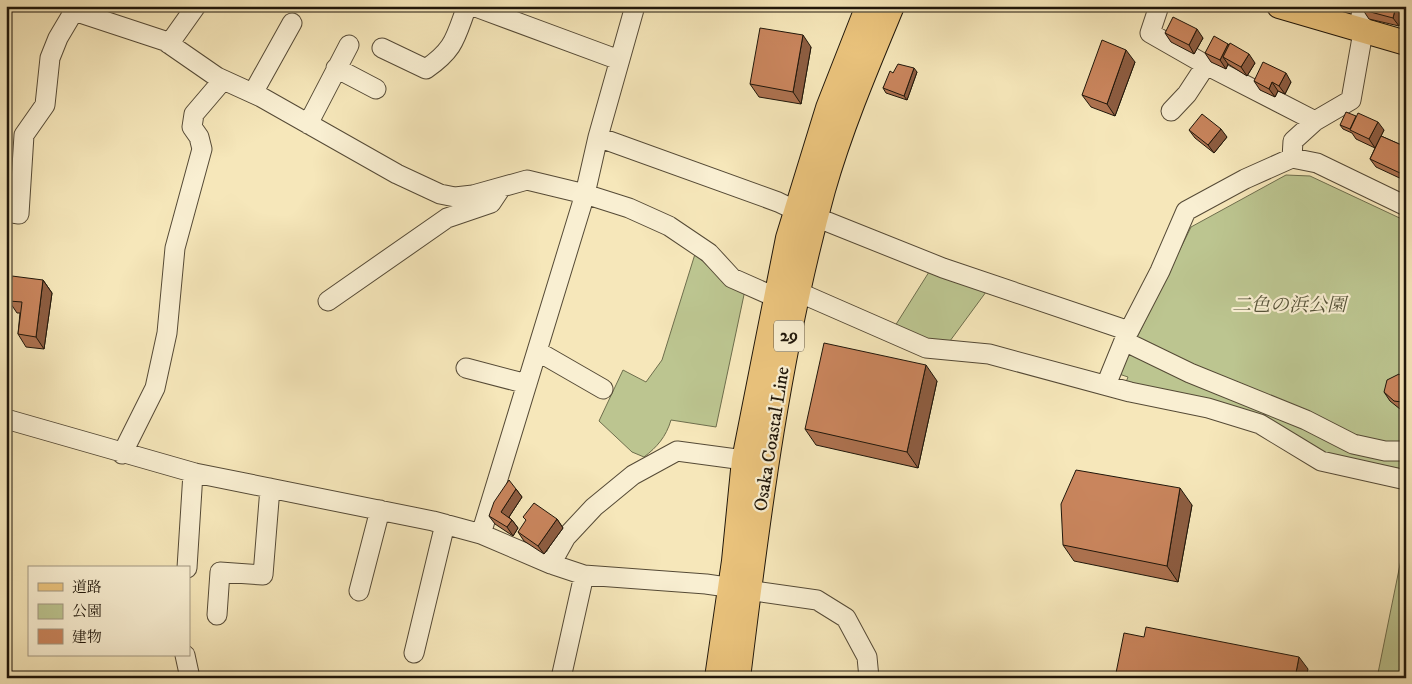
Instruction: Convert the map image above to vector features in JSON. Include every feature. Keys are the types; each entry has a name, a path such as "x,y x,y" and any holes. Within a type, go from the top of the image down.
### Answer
{"main road":[{"name":"Osaka Coastal Line","path":"806,216 828,108 868,6"},
{"name":"Osaka Coastal Line","path":"717,678 740,589 771,439 788,295 788,238 806,216 823,190 848,116 892,6"},
{"path":"1279,6 1361,31 1406,42"},
{"name":"Osaka Coastal Line","path":"738,678 744,460 759,377 788,295"}],"street":[{"path":"170,44 196,6"},
{"path":"382,48 426,69 444,57 451,48 466,6"},
{"path":"474,6 619,60"},
{"path":"480,534 586,194 598,136 635,6"},
{"path":"1159,6 1150,33 1206,65 1315,121"},
{"path":"1292,158 1293,141 1315,121 1351,100 1363,6"},
{"path":"6,212 19,214 24,135 45,105 45,84 50,58 71,8 170,44 224,80 253,93 397,174 440,194 455,197 527,180 586,194 629,208 669,226 708,253 732,278 788,295 926,348 989,354 1106,385 1208,408 1260,424 1321,461 1406,480"},
{"path":"253,93 292,23"},
{"path":"308,124 349,45"},
{"path":"1171,111 1187,94 1206,65"},
{"path":"336,68 376,89"},
{"path":"122,454 155,388 167,333 175,248 202,149 199,137 192,127 194,114 224,80"},
{"path":"598,136 778,202 806,216 828,222 943,268 1126,336 1190,374 1306,420 1354,444 1385,451 1406,450"},
{"path":"1106,385 1126,336 1160,271 1186,211 1245,179 1292,158 1317,162 1406,206"},
{"path":"328,294 447,218 491,203 501,187"},
{"path":"537,351 603,389"},
{"path":"466,368 527,384"},
{"path":"6,419 193,473 446,524 480,534 550,564 584,575 740,589 817,600 846,618 867,657 870,678"},
{"path":"550,564 566,537 594,507 633,475 677,451 744,460"},
{"path":"187,566 193,473"},
{"path":"217,615 220,572 263,575 270,488"},
{"path":"359,591 380,510"},
{"path":"414,653 446,524"},
{"path":"561,678 584,575"},
{"path":"185,656 190,678"}],"green space":[{"name":"二色の浜公園","path":"1286,175 1310,176 1406,221 1406,470 1319,452 1252,414 1177,392 1154,390 1126,382 1128,377 1119,374 1191,227"},
{"path":"695,254 730,287 745,290 716,427 671,420 660,441 644,457 632,452 599,421 623,370 646,382 662,360"},
{"path":"929,272 986,292 947,345 929,341 895,326"},
{"path":"1406,535 1406,678 1377,678"}],"building":[{"path":"1365,6 1396,6 1393,18 1363,10"},
{"path":"1173,17 1197,29 1189,45 1165,33"},
{"path":"760,28 803,35 793,92 750,84"},
{"path":"1214,36 1228,44 1220,60 1205,53"},
{"path":"1102,40 1126,50 1107,104 1082,95"},
{"path":"1230,43 1249,54 1241,67 1223,57"},
{"path":"1263,62 1286,73 1279,86 1272,82 1269,89 1254,81"},
{"path":"898,64 914,68 904,96 883,88 890,71 893,73"},
{"path":"1346,112 1356,116 1350,129 1340,125"},
{"path":"1358,113 1378,122 1369,139 1350,130"},
{"path":"1202,114 1221,129 1208,145 1189,130"},
{"path":"1381,136 1406,147 1406,162 1400,173 1370,159"},
{"path":"12,276 43,280 36,337 18,334 22,302 9,301"},
{"path":"824,343 926,365 907,452 805,429"},
{"path":"1399,374 1406,381 1406,399 1402,402 1394,401 1384,392 1387,380"},
{"path":"1076,470 1180,488 1167,566 1063,545 1061,504"},
{"path":"509,480 516,489 501,512 512,520 507,527 489,516 494,502"},
{"path":"534,503 557,519 538,546 518,532 526,520 523,517"},
{"path":"1146,627 1299,657 1295,678 1115,678 1124,633 1144,637"}]}
